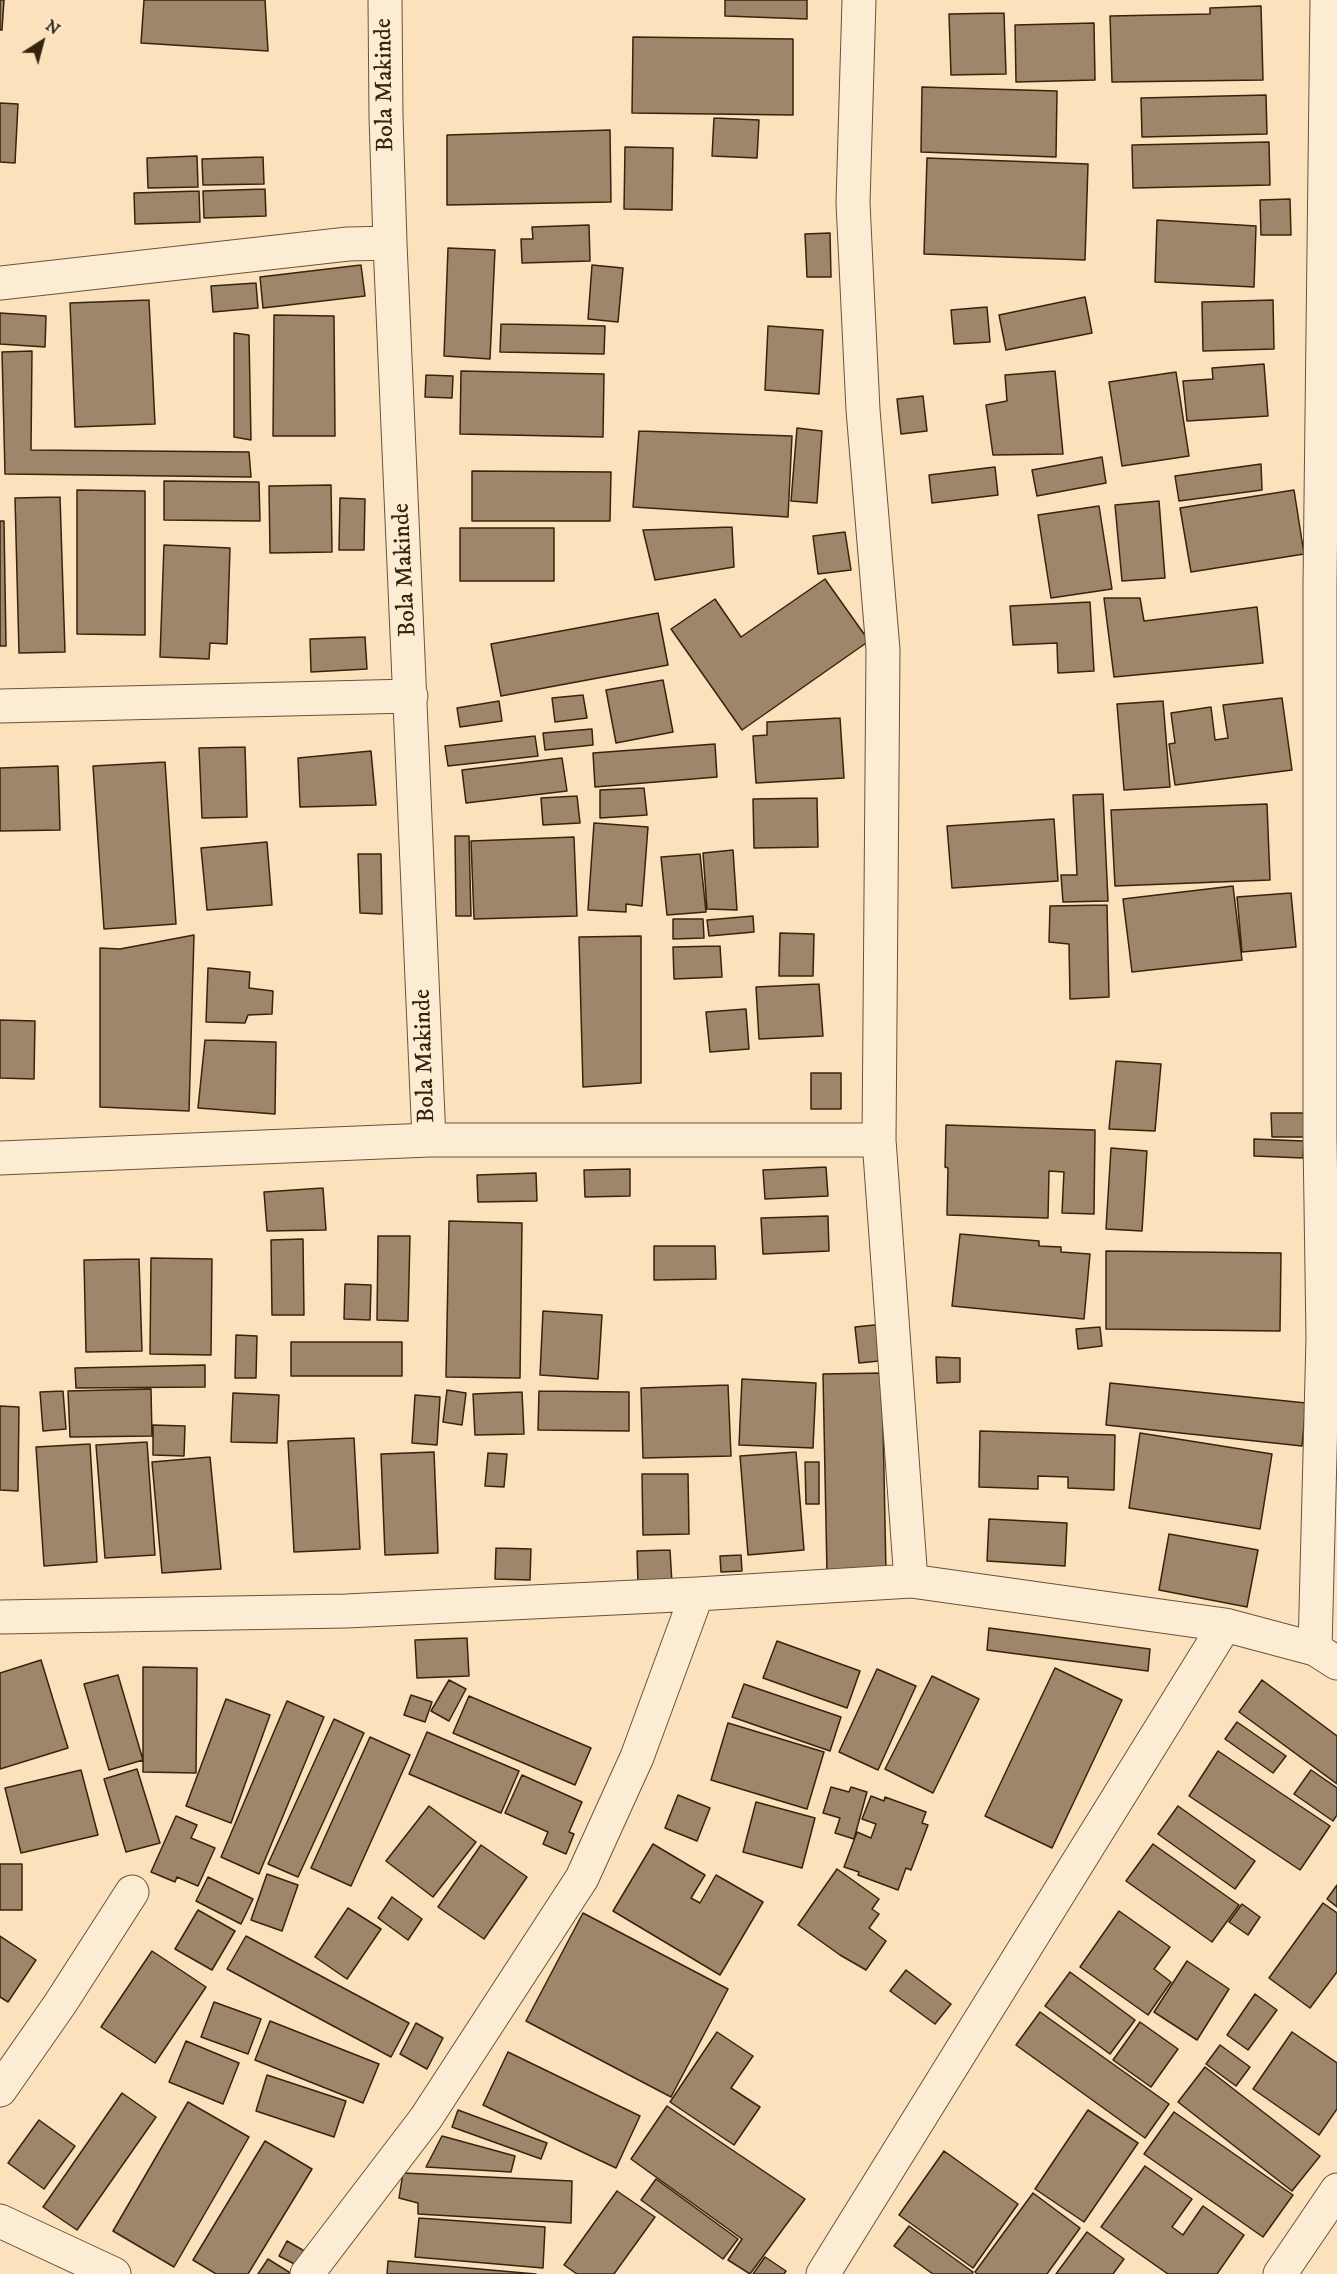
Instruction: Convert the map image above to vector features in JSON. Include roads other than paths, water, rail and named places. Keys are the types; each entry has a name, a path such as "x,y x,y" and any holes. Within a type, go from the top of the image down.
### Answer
{"street":[{"name":"Bola Makinde","path":"385,0 390,243 429,1140"},
{"path":"859,0 853,203 863,410 883,650 879,1140 911,1581"},
{"path":"0,1617 346,1611 911,1581 1225,1625 1326,1656 1320,1138 1320,584 1327,0"},
{"path":"0,283 348,244 390,243"},
{"path":"0,706 411,696"},
{"path":"0,1158 429,1140 879,1140"},
{"path":"307,2274 426,2118 582,1878 637,1756 697,1594"},
{"path":"823,2274 1225,1625"},
{"path":"0,2090 60,2004 132,1892"},
{"path":"1280,2274 1337,2190"},
{"path":"0,2221 114,2274"}]}
